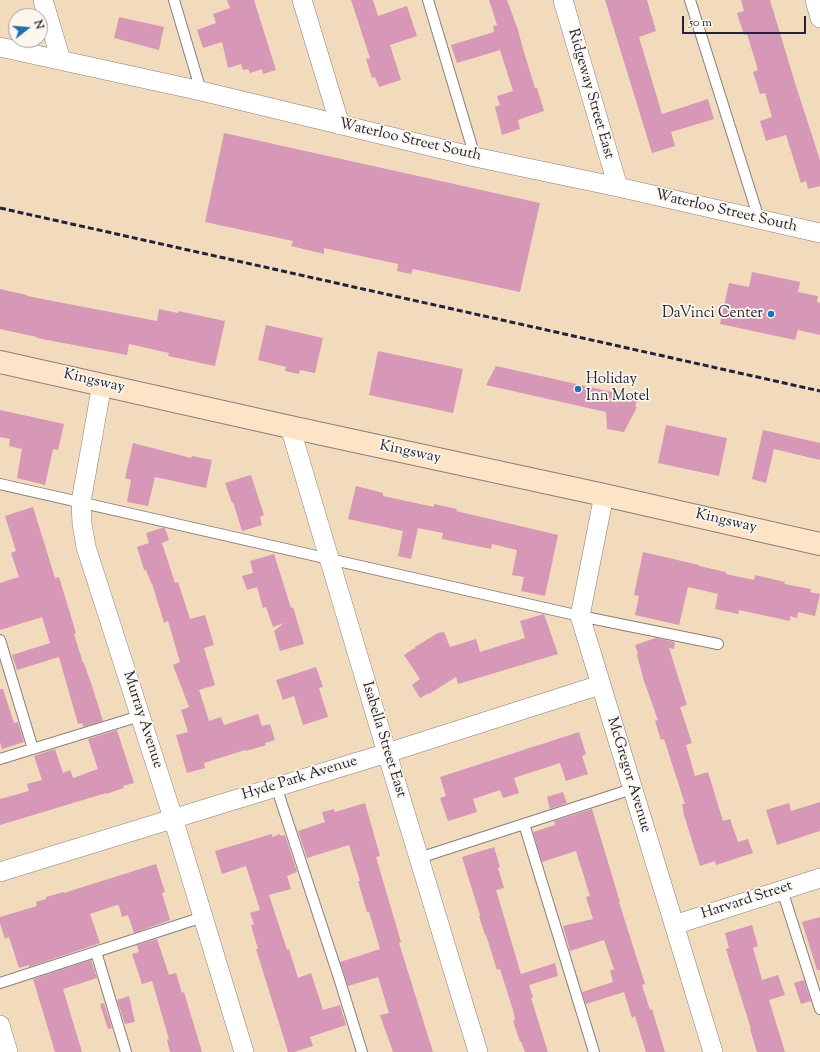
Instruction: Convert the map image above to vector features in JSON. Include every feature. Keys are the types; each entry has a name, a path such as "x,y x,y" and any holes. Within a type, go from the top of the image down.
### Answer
{"main road":[{"name":"Kingsway","path":"0,362 820,544"}],"street":[{"path":"44,0 61,60"},
{"path":"302,0 340,125"},
{"name":"Ridgeway Street East","path":"562,0 618,187"},
{"path":"815,0 820,18"},
{"name":"Waterloo Street South","path":"0,47 201,91 476,157 618,187 820,233"},
{"name":"Murray Avenue","path":"102,384 81,502 82,524 86,547 173,818 244,1052"},
{"name":"Isabella Street East","path":"290,427 478,1052"},
{"name":"McGregor Avenue","path":"604,495 580,616 713,1052"},
{"name":"Hyde Park Avenue","path":"0,872 387,753 600,685"},
{"name":"Harvard Street","path":"674,925 820,878"},
{"path":"0,1025 8,1052"}],"lane":[{"path":"174,0 201,91"},
{"path":"428,0 476,157"},
{"path":"690,0 759,219"},
{"path":"0,484 580,616 718,644"},
{"path":"0,640 33,749"},
{"path":"0,759 140,716"},
{"path":"276,786 362,1052"},
{"path":"419,858 632,789"},
{"path":"524,824 594,1052"},
{"path":"782,890 820,1009"},
{"path":"0,983 203,917"},
{"path":"96,952 126,1052"}],"building":[{"path":"227,0 254,0 276,70 263,74 262,69 250,73 248,69 243,70 241,64 228,68 222,42 203,48 197,30 216,23 213,14 230,8"},
{"path":"351,0 373,0 378,16 407,6 417,36 390,45 401,80 379,87 375,77 372,78 366,59 370,58"},
{"path":"489,0 507,0 518,30 535,88 537,88 544,111 518,120 520,129 502,135 495,107 500,105 497,96 513,91 500,50 457,63 451,45 494,32 493,26 497,25"},
{"path":"605,0 647,0 656,31 639,37 662,114 708,99 714,119 671,132 675,146 652,153"},
{"path":"741,0 770,0 820,160 820,186 808,189 806,181 801,183 786,135 766,141 760,121 772,117 765,93 760,94 753,72 758,70 747,34 744,35 737,13 744,11"},
{"path":"119,17 164,27 159,50 114,38"},
{"path":"224,133 540,203 520,292 413,269 411,274 397,271 398,264 324,248 324,254 291,246 293,241 205,222"},
{"name":"DaVinci Center","path":"752,272 800,282 798,292 818,296 817,302 820,303 820,335 798,330 795,340 720,324 729,283 749,287"},
{"path":"0,289 27,296 157,321 159,309 178,313 178,311 225,321 215,366 168,356 169,353 129,344 127,355 37,338 0,329"},
{"path":"266,325 323,338 315,373 300,370 299,374 285,371 286,367 258,360"},
{"path":"378,351 463,369 453,413 369,395"},
{"path":"496,366 639,398 635,406 637,407 624,432 607,429 606,412 486,385"},
{"path":"0,410 64,424 58,450 53,449 45,485 17,478 22,449 9,446 10,439 0,437"},
{"path":"666,425 727,438 719,476 658,463"},
{"path":"763,430 820,443 820,460 774,449 766,483 752,479"},
{"path":"133,443 191,458 192,456 212,460 206,488 155,477 148,506 127,502 131,480 125,478"},
{"path":"251,475 264,515 260,517 262,525 242,531 225,483"},
{"path":"356,486 383,493 383,496 434,507 434,504 457,509 456,511 558,535 545,596 521,591 524,577 512,575 517,550 492,544 491,549 442,539 443,533 418,528 411,559 398,556 403,531 348,519"},
{"path":"33,507 55,578 59,577 76,633 74,634 103,721 84,727 82,723 78,724 59,657 17,670 12,655 50,643 42,617 0,630 0,583 19,577 11,553 16,551 5,516"},
{"path":"165,528 169,540 162,543 175,583 178,582 190,619 205,615 214,645 204,648 215,685 199,690 209,721 221,717 224,725 258,714 262,726 270,724 275,740 265,743 266,745 204,763 205,768 187,773 176,735 188,732 181,710 189,707 173,665 180,662 168,621 164,623 152,583 146,570 144,570 137,547 149,543 146,533"},
{"path":"643,552 726,572 726,574 754,580 755,575 785,582 784,584 811,589 810,592 820,594 815,616 798,612 797,618 790,616 790,621 739,610 738,614 715,609 718,594 688,587 679,625 635,615 639,596 634,595"},
{"path":"274,554 291,608 293,607 304,644 280,651 274,631 284,623 273,627 266,607 263,608 257,587 247,590 242,576 253,573 250,561"},
{"path":"544,614 558,654 458,684 456,677 420,698 412,685 420,679 404,655 438,633 444,632 450,647 476,639 480,652 525,638 520,621"},
{"path":"656,638 675,642 674,649 669,648 687,705 680,707 692,743 686,745 695,776 708,772 723,821 730,819 738,842 748,839 753,853 716,865 715,861 700,866 684,815 682,804 685,804 664,739 661,740 655,721 658,720 644,681 635,645"},
{"path":"316,667 323,687 319,688 328,717 303,725 294,696 283,700 276,680"},
{"path":"0,689 3,689 14,723 18,722 24,742 2,749 0,742"},
{"path":"117,730 134,783 123,786 124,788 106,794 0,825 0,799 29,791 27,784 42,780 34,756 55,749 63,773 70,770 73,778 98,769 88,739"},
{"path":"579,732 586,754 582,756 588,774 566,781 560,763 514,778 519,793 503,798 500,790 473,799 477,812 448,821 440,798 446,796 440,777"},
{"path":"563,792 567,803 550,809 547,797"},
{"path":"820,802 820,831 777,845 766,810 789,803 791,811"},
{"path":"365,803 380,856 376,857 401,942 399,943 433,1052 393,1052 380,1015 389,1013 378,977 348,986 340,962 380,949 369,912 367,912 358,881 360,881 349,845 307,858 298,831 325,822 322,812 334,809 335,812"},
{"path":"592,809 645,984 642,985 650,1010 652,1009 665,1052 646,1052 635,1016 632,1018 624,992 586,1004 582,992 613,982 610,971 614,969 604,940 570,951 563,926 593,919 586,897 590,896 576,851 542,862 533,832 555,825 554,821"},
{"path":"272,834 272,837 280,834 281,836 285,835 297,872 287,876 291,889 269,895 287,950 289,949 298,978 311,973 323,1010 340,1005 346,1025 310,1037 313,1046 294,1052 288,1052 256,949 258,949 251,925 254,924 250,913 260,910 246,866 222,874 215,851"},
{"path":"494,847 504,888 496,890 521,974 555,963 558,976 529,985 533,997 531,998 548,1052 525,1052 521,1041 520,1042 513,1021 515,1020 513,1010 500,969 497,970 485,935 462,857"},
{"path":"156,864 165,892 162,893 170,920 134,933 128,915 122,917 119,906 117,905 90,914 100,943 29,967 29,965 19,968 9,937 5,939 0,923 0,917 37,906 36,902 46,899 46,897 64,893"},
{"path":"820,917 820,970 817,970 802,922"},
{"path":"752,925 758,946 753,948 762,980 778,975 785,995 769,1000 785,1052 757,1052 726,949 729,948 725,933"},
{"path":"157,939 169,975 176,973 182,993 184,992 202,1052 170,1052 167,1040 169,1039 152,981 142,984 132,954 139,952 137,945"},
{"path":"91,960 97,978 63,989 82,1052 55,1052 33,979"},
{"path":"804,980 811,1001 801,1004 794,983"},
{"path":"129,996 135,1022 125,1024 117,1000"},
{"path":"104,1003 112,1028 108,1029 100,1004"}],"railway":[{"path":"0,208 820,391"}],"place":[{"name":"DaVinci Center","path":"771,314"},
{"name":"Holiday Inn Motel","path":"578,389"}]}
